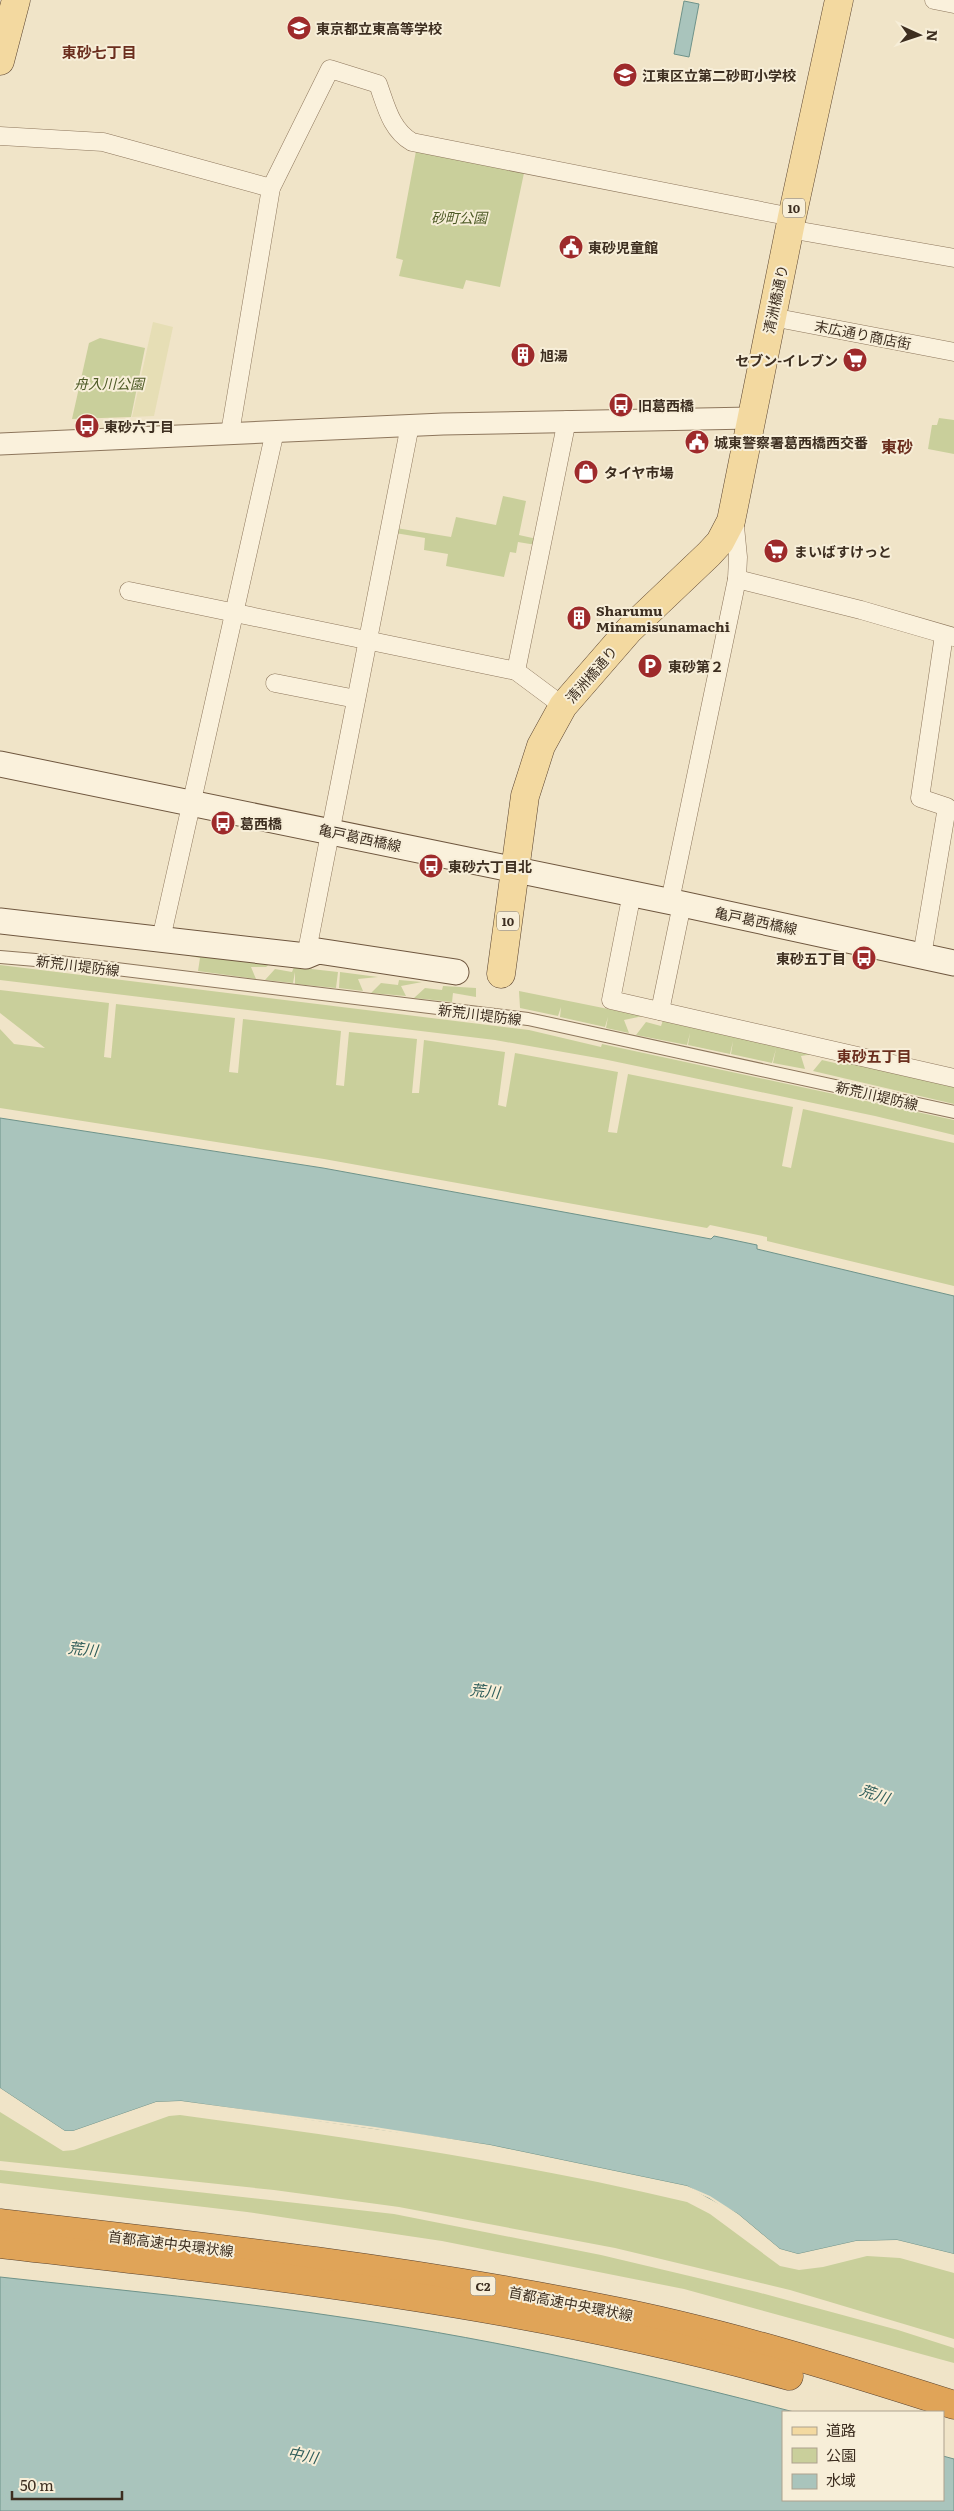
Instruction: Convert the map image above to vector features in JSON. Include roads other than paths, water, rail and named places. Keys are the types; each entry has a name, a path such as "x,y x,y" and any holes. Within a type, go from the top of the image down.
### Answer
{"highway":[{"name":"首都高速中央環状線","path":"0,2223 395,2272 603,2308 783,2354 954,2405"},
{"name":"首都高速中央環状線","path":"0,2244 306,2281 472,2305 575,2323 762,2368 912,2411"}],"main road":[{"path":"0,61 16,0"},
{"name":"清洲橋通り","path":"501,974 514,869 526,796 532,769 550,726 563,706 629,630 720,542 731,521 791,223 839,0"},
{"name":"亀戸葛西橋線","path":"0,764 676,902 954,963"},
{"path":"0,921 306,956 318,951 456,972"}],"street":[{"path":"934,0 954,4"},
{"path":"230,433 271,188 330,69 378,84 394,126 402,136 412,142 954,258"},
{"path":"0,136 104,142 271,188"},
{"name":"末広通り商店街","path":"772,316 954,352"},
{"path":"0,444 410,425 567,420 751,418"},
{"path":"516,671 567,420"},
{"path":"306,956 410,425"},
{"path":"161,939 236,613 275,431"},
{"path":"660,1011 676,902 737,579 738,557 734,510"},
{"path":"737,579 861,610 949,636 920,798 947,807 922,956"},
{"path":"129,591 516,671 563,706"},
{"path":"275,683 356,699"},
{"path":"632,893 611,1000 954,1078"},
{"name":"新荒川堤防線","path":"0,957 50,961 528,1019 954,1112"}],"water":[{"path":"684,1 699,4 689,57 674,54"},
{"name":"荒川","path":"0,1118 323,1168 711,1239 714,1236 757,1245 757,1249 954,1296 954,2254 897,2240 856,2241 798,2254 780,2249 738,2214 687,2186 490,2145 181,2101 156,2102 73,2131 65,2131 0,2088"},
{"name":"中川","path":"0,2277 222,2301 354,2319 465,2337 576,2360 790,2411 782,2411 782,2501 944,2501 944,2456 954,2459 954,2511 0,2511"}],"place":[{"name":"東京都立東高等学校","path":"299,28"},
{"name":"江東区立第二砂町小学校","path":"625,75"},
{"name":"東砂児童館","path":"571,247"},
{"name":"旭湯","path":"523,355"},
{"name":"セブン-イレブン","path":"855,360"},
{"name":"旧葛西橋","path":"621,405"},
{"name":"東砂六丁目","path":"87,426"},
{"name":"城東警察署葛西橋西交番","path":"697,442"},
{"name":"タイヤ市場","path":"586,472"},
{"name":"まいばすけっと","path":"776,551"},
{"name":"Sharumu Minamisunamachi","path":"579,618"},
{"name":"東砂第２","path":"650,666"},
{"name":"葛西橋","path":"223,823"},
{"name":"東砂六丁目北","path":"431,866"},
{"name":"東砂五丁目","path":"864,958"}],"district":[{"name":"東砂七丁目","path":"99,51"},
{"name":"東砂","path":"897,446"},
{"name":"東砂五丁目","path":"874,1055"}],"park label":[{"name":"砂町公園","path":"459,217"},
{"name":"舟入川公園","path":"109,383"}]}
